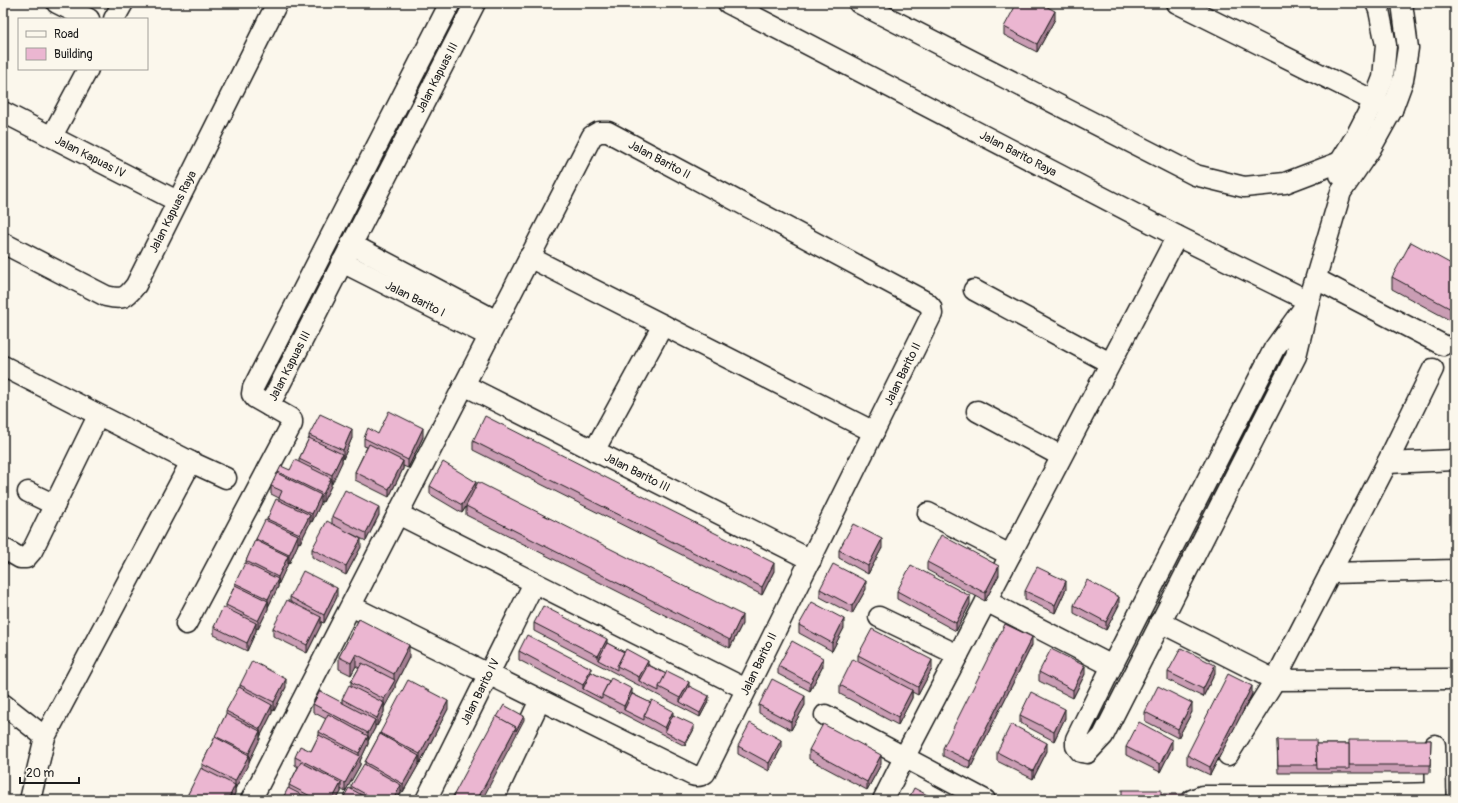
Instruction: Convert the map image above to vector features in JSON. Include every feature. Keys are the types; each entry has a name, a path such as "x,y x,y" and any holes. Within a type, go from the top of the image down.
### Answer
{"street":[{"path":"57,3 87,18"},
{"path":"114,18 122,3"},
{"name":"Jalan Kapuas Raya","path":"3,243 106,296 118,299 127,295 136,285 277,3"},
{"name":"Jalan Kapuas III","path":"450,3 253,388 252,394 255,398 269,406 475,3"},
{"name":"Jalan Barito Raya","path":"728,3 1177,236 1309,301"},
{"path":"859,3 1195,175 1244,187 1251,187 1284,183 1340,162"},
{"path":"1178,3 1392,110"},
{"path":"1309,301 1274,349 1112,666 1076,739 1076,746 1081,752 1087,753 1103,736 1296,356 1309,301 1340,194 1340,162 1356,136 1374,101 1383,78 1386,45 1379,10 1376,3"},
{"path":"1340,194 1371,148 1392,110 1403,80 1408,48 1402,3"},
{"path":"52,136 87,70"},
{"name":"Jalan Kapuas IV","path":"3,112 177,201"},
{"name":"Jalan Barito II","path":"529,258 592,136 599,132 608,132 926,302 931,307 932,314 705,773 700,776 692,775 540,700"},
{"path":"883,800 1177,236"},
{"name":"Jalan Barito I","path":"351,244 493,328"},
{"path":"251,800 529,258 874,432"},
{"name":"Jalan Barito I","path":"342,262 493,328"},
{"path":"1316,279 1443,345"},
{"path":"974,290 1110,363"},
{"path":"594,451 663,325"},
{"path":"3,366 98,416 226,478"},
{"path":"1228,756 1275,680 1387,463 1433,369"},
{"name":"Jalan Barito III","path":"464,385 810,560"},
{"path":"186,624 292,424 292,420 290,418 269,406"},
{"path":"977,411 1062,456"},
{"path":"3,548 20,558 26,558 32,551 98,416"},
{"path":"1387,463 1455,460"},
{"path":"1217,461 1238,470"},
{"path":"30,800 45,737 191,462"},
{"path":"28,492 54,505"},
{"path":"928,513 1010,555"},
{"path":"398,514 746,689"},
{"path":"1330,573 1455,570"},
{"name":"Jalan Barito IV","path":"426,800 534,583"},
{"path":"986,601 1112,666"},
{"path":"351,606 540,700 493,800"},
{"path":"879,617 958,655"},
{"path":"1160,622 1275,680 1455,679"},
{"path":"3,704 45,737"},
{"path":"826,715 985,800"},
{"path":"1192,800 1202,796 1313,798 1436,796 1435,745"}],"building":[{"path":"1017,3 1040,3 1055,11 1037,44 1004,27"},
{"path":"1411,242 1455,266 1455,311 1392,277"},
{"path":"389,411 423,428 408,460 364,438 368,428 378,434"},
{"path":"320,414 352,429 343,450 309,435"},
{"path":"485,416 774,563 762,587 473,441"},
{"path":"309,438 342,454 332,475 299,459"},
{"path":"369,444 403,461 389,489 355,472"},
{"path":"295,460 331,478 323,494 278,472 281,466 290,470"},
{"path":"443,462 476,482 462,505 430,486"},
{"path":"277,473 321,495 312,514 279,498 282,491 271,486"},
{"path":"478,482 742,615 730,640 466,506"},
{"path":"345,490 379,507 366,533 332,516"},
{"path":"276,499 310,515 300,534 267,519"},
{"path":"265,520 298,535 289,555 256,539"},
{"path":"327,521 361,539 346,566 312,549"},
{"path":"853,524 882,539 868,566 839,550"},
{"path":"941,535 999,566 985,593 927,562"},
{"path":"255,540 288,556 278,577 246,561"},
{"path":"245,563 278,579 268,599 235,583"},
{"path":"833,564 866,581 852,606 820,589"},
{"path":"911,565 970,596 956,623 897,591"},
{"path":"1037,567 1066,581 1055,605 1025,591"},
{"path":"303,571 337,588 324,615 290,597"},
{"path":"1087,580 1119,597 1106,622 1074,605"},
{"path":"235,585 268,601 258,621 226,605"},
{"path":"287,600 321,617 307,645 273,628"},
{"path":"812,602 844,619 832,643 799,625"},
{"path":"543,606 607,639 598,656 534,623"},
{"path":"223,607 256,623 247,643 214,627"},
{"path":"359,619 409,645 394,674 356,654 351,663 339,657"},
{"path":"1005,624 1032,637 970,761 943,748"},
{"path":"872,629 932,660 918,687 858,655"},
{"path":"527,635 591,668 583,685 519,651"},
{"path":"792,641 823,658 810,683 778,666"},
{"path":"607,643 624,652 617,666 617,670 598,660"},
{"path":"1181,648 1215,665 1203,689 1168,672"},
{"path":"626,649 648,661 639,677 617,666"},
{"path":"1051,649 1085,666 1073,690 1039,672"},
{"path":"853,659 912,690 898,717 840,685"},
{"path":"252,661 286,679 274,702 240,685"},
{"path":"362,663 395,680 384,699 351,682"},
{"path":"648,665 666,674 659,687 659,691 639,681"},
{"path":"667,671 689,682 680,698 659,687"},
{"path":"591,672 609,681 602,695 602,699 583,689"},
{"path":"1228,674 1252,686 1210,767 1187,755"},
{"path":"611,678 632,689 624,706 602,695"},
{"path":"772,679 805,696 791,722 759,705"},
{"path":"408,680 448,701 420,754 380,733"},
{"path":"349,685 384,703 377,718 342,699"},
{"path":"689,686 709,696 700,713 680,702"},
{"path":"1158,686 1192,703 1178,729 1145,712"},
{"path":"239,687 272,705 260,729 226,711"},
{"path":"320,691 375,720 368,733 313,704"},
{"path":"1031,692 1065,709 1054,732 1020,715"},
{"path":"632,694 651,703 644,716 644,720 624,710"},
{"path":"652,700 673,711 665,728 644,716"},
{"path":"504,705 524,716 516,731 516,727 497,717"},
{"path":"226,714 260,731 249,753 215,736"},
{"path":"328,714 368,736 359,753 319,732"},
{"path":"673,715 694,725 685,742 665,732"},
{"path":"496,716 516,727 477,800 451,800"},
{"path":"1139,722 1172,740 1160,764 1126,747"},
{"path":"750,723 781,740 769,763 738,746"},
{"path":"823,724 881,755 867,782 809,750"},
{"path":"1011,724 1047,743 1033,771 997,752"},
{"path":"380,734 419,756 403,784 365,762"},
{"path":"319,735 360,756 345,783 295,757 300,746 311,751"},
{"path":"215,737 249,755 235,781 202,764"},
{"path":"1277,740 1316,740 1317,765 1278,765"},
{"path":"1349,740 1431,740 1430,765 1349,765"},
{"path":"1316,744 1349,744 1349,769 1317,769"},
{"path":"301,762 341,783 332,800 318,800 289,785"},
{"path":"364,764 401,785 393,800 376,800 351,786"},
{"path":"201,768 235,785 228,800 195,800 187,796"},
{"path":"288,788 312,800 282,800"},
{"path":"349,788 371,800 342,800"},
{"path":"914,788 937,800 908,800"},
{"path":"1122,790 1161,790 1161,800 1122,800"},
{"path":"1161,794 1187,794 1187,800 1161,800"},
{"path":"1038,797 1079,800 1037,800"},
{"path":"1342,798 1370,799 1370,800 1342,800"}]}
